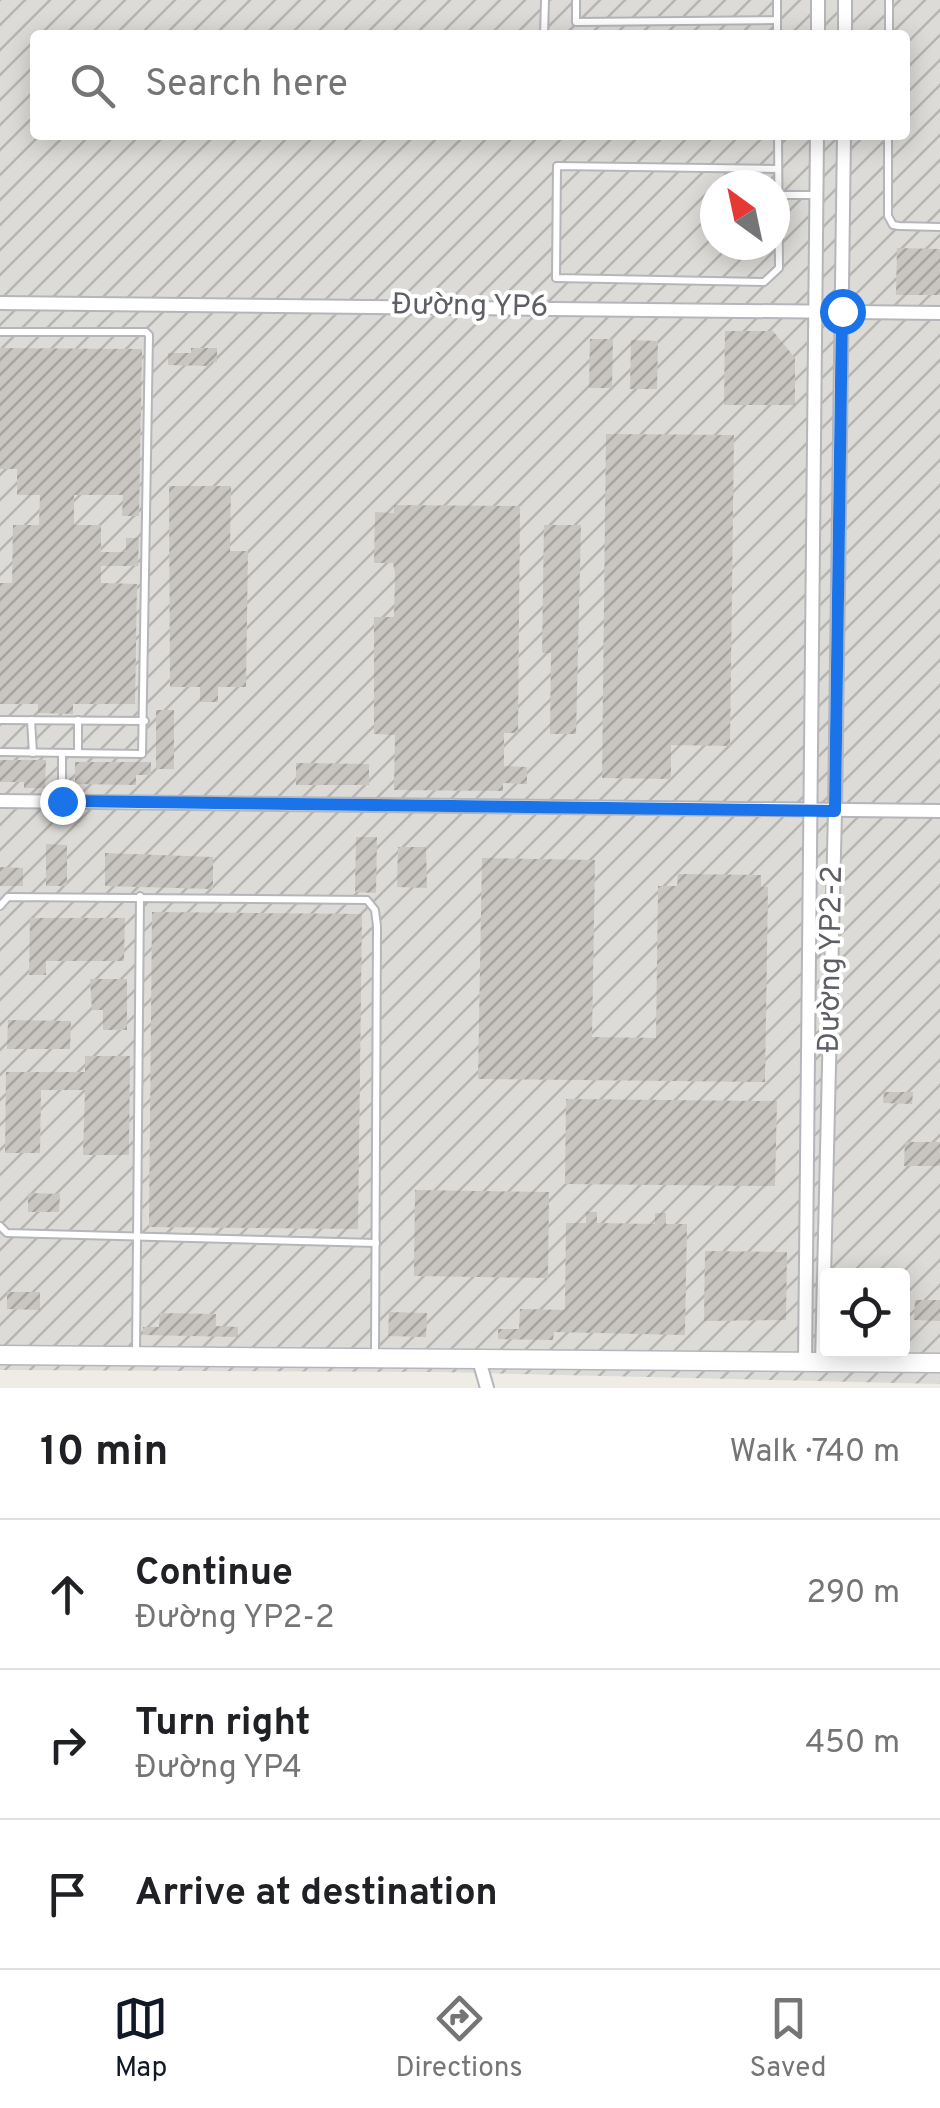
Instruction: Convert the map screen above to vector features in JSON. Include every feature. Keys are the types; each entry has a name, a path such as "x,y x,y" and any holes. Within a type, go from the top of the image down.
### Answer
{"street":[{"path":"818,0 818,30"},
{"path":"845,0 845,30"},
{"name":"Đường YP2-2","path":"814,1363 808,810 817,140"},
{"name":"Đường YP2-2","path":"814,1363 835,811 844,140"},
{"name":"Đường YP6","path":"0,302 940,313"},
{"path":"0,800 940,811"},
{"path":"0,1354 940,1362"},
{"path":"480,1360 487,1388"}],"lane":[{"path":"544,30 545,0"},
{"path":"576,0 576,22 777,20"},
{"path":"777,0 777,30"},
{"path":"888,30 889,0"},
{"path":"778,140 778,169 557,166 556,278 764,282 779,268 779,260"},
{"path":"888,140 888,216 893,225 940,226"},
{"path":"790,195 816,194"},
{"path":"0,332 149,335 142,754 0,752"},
{"path":"0,720 144,721"},
{"path":"31,720 33,753"},
{"path":"78,720 78,753"},
{"path":"62,753 62,801"},
{"path":"136,1355 140,896"},
{"path":"0,906 8,897 368,900 375,910 375,1360"},
{"path":"0,1226 7,1233 376,1243"}],"shaded area":[{"path":"0,0 940,0 940,1384 440,1372 0,1370"}],"building":[{"path":"897,248 940,249 940,295 896,295"},
{"path":"725,331 773,331 795,358 795,405 724,405"},
{"path":"590,339 613,339 612,388 589,388"},
{"path":"631,340 658,341 657,389 630,389"},
{"path":"0,348 142,349 139,516 122,516 123,495 74,495 74,525 101,525 101,552 126,552 126,538 139,538 138,566 101,566 101,583 137,584 135,704 73,704 73,714 38,713 38,704 0,704 0,583 12,583 13,525 39,525 40,495 17,495 17,469 0,469"},
{"path":"191,348 217,348 217,362 209,362 209,366 168,365 168,353 191,353"},
{"path":"606,434 734,435 730,746 671,745 671,779 602,778"},
{"path":"169,486 231,486 230,551 248,551 246,687 218,687 218,702 200,702 200,687 170,687"},
{"path":"394,505 520,506 518,733 504,733 504,766 527,767 527,784 503,783 503,791 394,790 395,735 374,734 374,617 394,617 395,574 393,563 374,563 375,512 394,513"},
{"path":"544,525 581,525 576,734 550,734 551,653 542,653"},
{"path":"156,710 174,710 174,769 156,769"},
{"path":"0,760 46,760 45,788 24,788 24,782 0,782"},
{"path":"75,762 151,762 151,775 136,775 136,785 75,784"},
{"path":"296,763 369,764 369,785 296,785"},
{"path":"356,837 377,837 376,893 355,892"},
{"path":"46,844 67,845 67,886 46,886"},
{"path":"398,847 426,847 427,888 397,887"},
{"path":"105,853 213,857 213,889 105,886"},
{"path":"482,858 595,860 592,1037 656,1038 658,886 677,886 678,874 761,875 761,887 768,887 765,1082 478,1079"},
{"path":"0,867 23,868 23,886 0,886"},
{"path":"152,912 362,914 358,1229 149,1227"},
{"path":"30,918 125,918 124,961 46,961 46,975 29,975"},
{"path":"90,979 127,979 127,1030 103,1030 103,1010 92,1010"},
{"path":"8,1020 71,1021 70,1049 7,1049"},
{"path":"85,1056 130,1056 129,1155 83,1155 85,1090 41,1090 40,1153 5,1153 6,1072 85,1072"},
{"path":"884,1092 913,1092 912,1104 883,1103"},
{"path":"566,1099 777,1101 775,1186 565,1184"},
{"path":"905,1142 940,1142 940,1166 904,1166"},
{"path":"415,1190 549,1192 548,1278 414,1276"},
{"path":"28,1193 60,1194 59,1212 28,1212"},
{"path":"586,1212 597,1212 597,1223 655,1224 655,1213 666,1213 666,1224 687,1224 685,1335 554,1332 553,1340 498,1339 498,1329 519,1329 520,1309 565,1310 566,1223 586,1223"},
{"path":"705,1251 787,1252 786,1320 704,1321"},
{"path":"7,1292 40,1292 40,1310 7,1309"},
{"path":"915,1300 940,1300 940,1321 914,1320"},
{"path":"389,1312 427,1313 426,1337 388,1336"},
{"path":"160,1313 216,1314 216,1326 238,1327 238,1337 143,1335 143,1327 159,1327"}],"route":[{"path":"62,801 835,811 842,311"}]}
